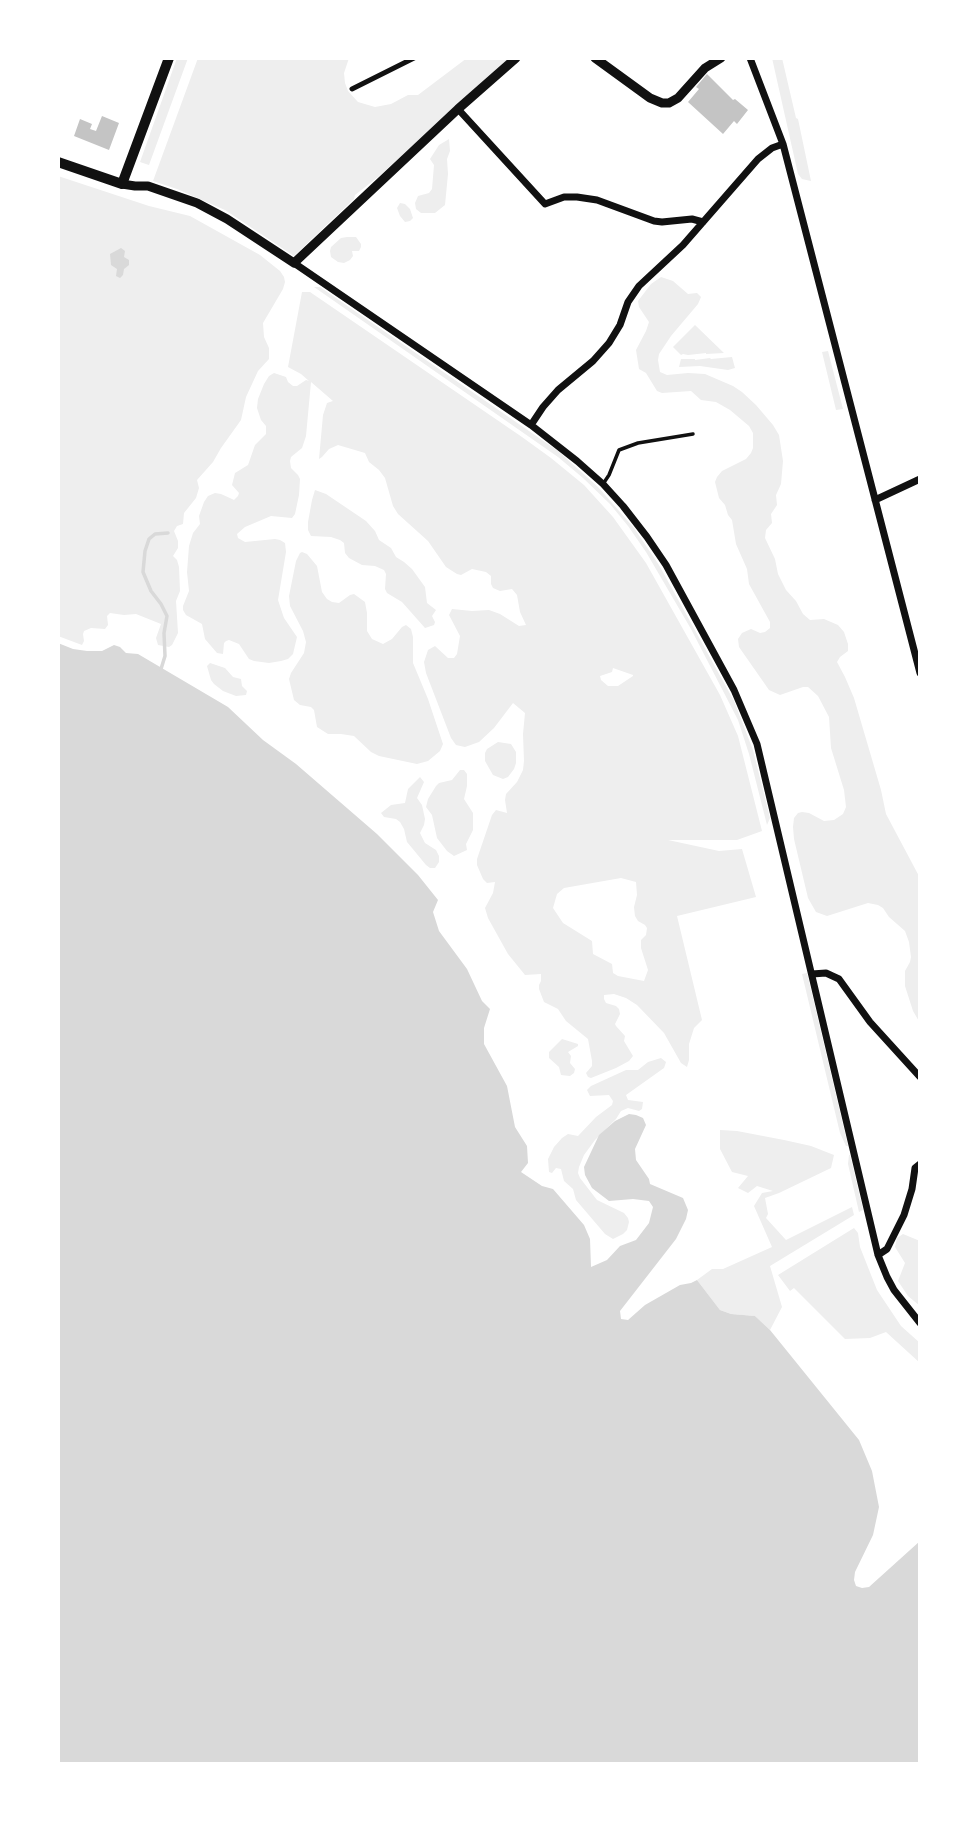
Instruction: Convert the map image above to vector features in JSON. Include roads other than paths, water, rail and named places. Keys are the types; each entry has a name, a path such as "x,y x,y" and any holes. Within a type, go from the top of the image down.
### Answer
{"main road":[{"path":"58,162 122,184 169,58"}],"street":[{"path":"352,89 414,58"},
{"path":"294,263 516,58"},
{"path":"595,58 650,98 662,103 675,100 705,68 721,58"},
{"path":"750,58 783,144 920,673"},
{"path":"458,109 545,204 564,197 583,197 654,221 692,219 703,222"},
{"path":"531,425 552,396 610,343 634,292 683,245 758,159 768,150 783,144"},
{"path":"122,184 148,186 197,203 247,231 294,263 531,425 578,461 603,484 656,549 745,712 760,757 878,1255 890,1283 920,1323"},
{"path":"875,500 920,479"},
{"path":"812,974 826,973 839,979 870,1022 920,1077"},
{"path":"878,1255 887,1249 904,1215 915,1168 920,1164"}],"lane":[{"path":"603,484 619,450 638,443 692,434"}],"waterway":[{"path":"161,669 165,656 164,633 167,616 143,572 149,539 155,534 168,533"}]}
